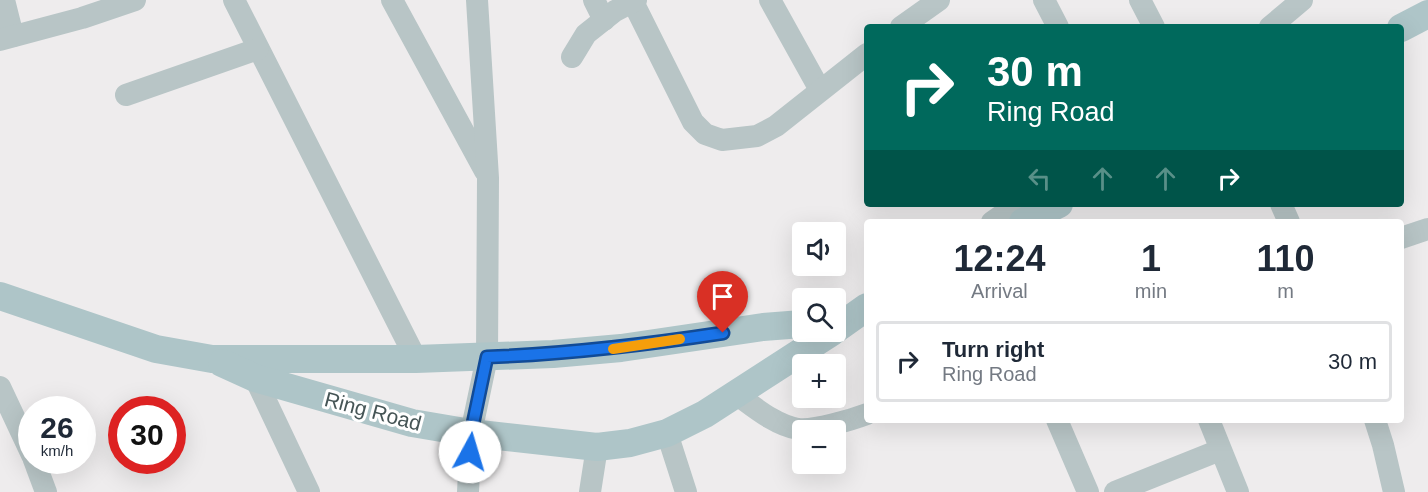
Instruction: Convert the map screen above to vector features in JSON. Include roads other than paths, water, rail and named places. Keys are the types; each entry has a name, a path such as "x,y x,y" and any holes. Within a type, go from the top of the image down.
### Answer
{"main road":[{"path":"1404,26 1428,14"},
{"path":"1029,219 1053,207"},
{"name":"Ring Road","path":"0,296 156,349 212,359 487,357 553,354 621,348 792,325"},
{"name":"Ring Road","path":"212,359 255,378 412,423 471,433 597,447 630,443 667,433 705,414 814,342"}],"street":[{"path":"4,0 7,38 82,18 135,0"},
{"path":"234,0 416,358"},
{"path":"392,0 488,178"},
{"path":"468,492 471,433 487,357 488,178 477,0"},
{"path":"770,0 820,90"},
{"path":"906,15 939,0"},
{"path":"1044,0 1056,24"},
{"path":"1140,0 1152,24"},
{"path":"1274,24 1302,0"},
{"path":"572,57 599,10 634,1 693,122 705,134 722,140 757,136 776,126 864,56"},
{"path":"126,95 258,49"},
{"path":"996,219 1014,207"},
{"path":"1404,237 1428,229"},
{"path":"255,378 309,492"},
{"path":"0,387 18,425"},
{"path":"736,394 773,420 798,429 845,423 864,415"},
{"path":"1058,423 1088,492"},
{"path":"1210,423 1238,492"},
{"path":"1376,423 1394,492"},
{"path":"667,433 686,492"},
{"path":"590,492 597,447"},
{"path":"1115,492 1220,450"},
{"path":"39,474 46,492"}]}
